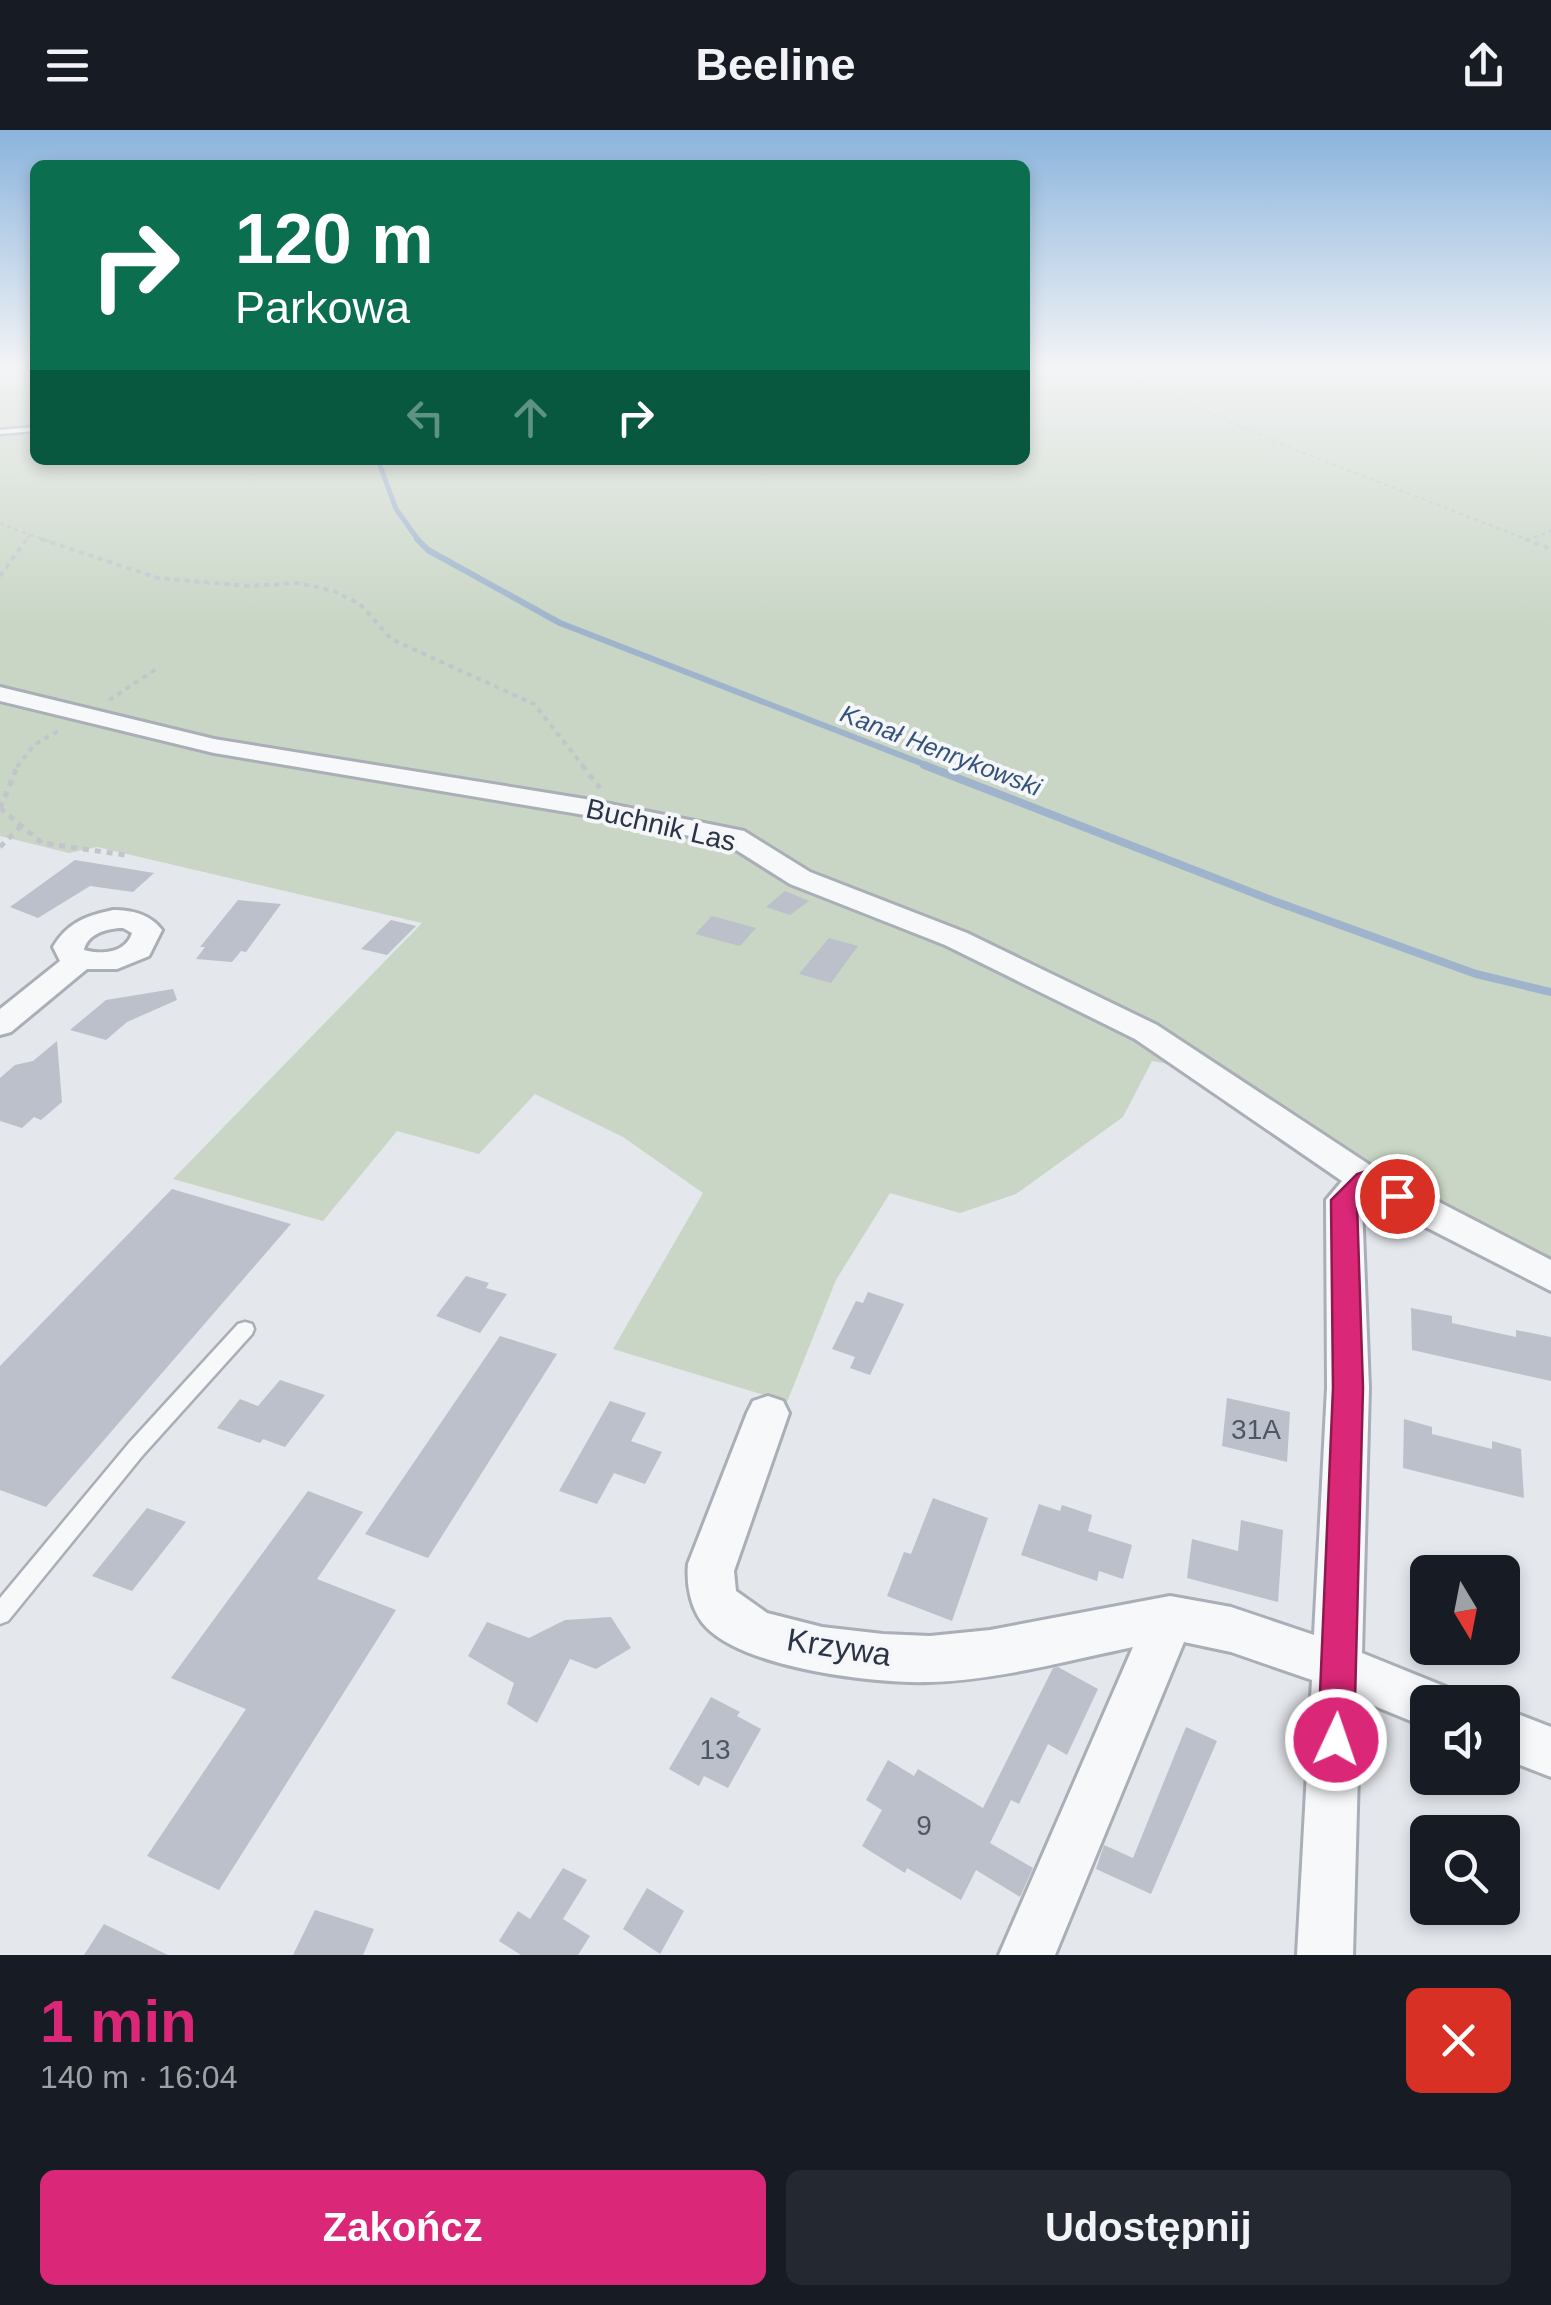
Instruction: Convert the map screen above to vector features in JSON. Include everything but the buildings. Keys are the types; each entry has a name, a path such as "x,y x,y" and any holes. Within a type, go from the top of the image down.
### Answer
{"street":[{"name":"Buchnik Las","path":"0,694 214,746 585,807 734,837 800,878 956,939 1146,1032 1366,1180 1551,1277"},
{"path":"0,1025 80,960"},
{"path":"1325,1955 1348,1388 1344,1200 1366,1180"},
{"name":"Krzywa","path":"768,1413 711,1564 715,1600 725,1615 741,1624 783,1642 926,1660 1170,1618 1188,1619 1258,1640 1410,1697"},
{"path":"1027,1955 1170,1618"},
{"path":"1520,1740 1551,1752"}],"lane":[{"path":"0,1614 136,1449 245,1329"}],"path":[{"path":"1302,452 1551,549"},
{"path":"0,523 158,578 247,586 300,582 334,590 360,604 391,639 534,704 608,798"},
{"path":"1526,540 1551,531"},
{"path":"0,576 30,535"},
{"path":"125,855 42,843 0,808 19,757 34,742 90,717 158,668"},
{"path":"0,847 22,824"}],"green space":[{"path":"0,452 30,452 30,465 1030,465 1030,452 1551,452 1551,1267 1355,1166 1218,1073 1152,1061 1123,1117 1016,1194 960,1213 890,1193 836,1280 787,1402 613,1349 703,1193 623,1137 535,1094 479,1154 397,1131 323,1221 173,1179 422,923 97,847 69,853 0,836"}],"waterway":[{"name":"Kanał Henrykowski","path":"380,465 396,509 419,541"},
{"name":"Kanał Henrykowski","path":"419,541 428,550 560,623 931,767"},
{"name":"Kanał Henrykowski","path":"924,765 1274,901 1476,974 1551,992"}],"route":[{"path":"1336,1740 1348,1388 1344,1200 1366,1180 1397,1196"}]}
